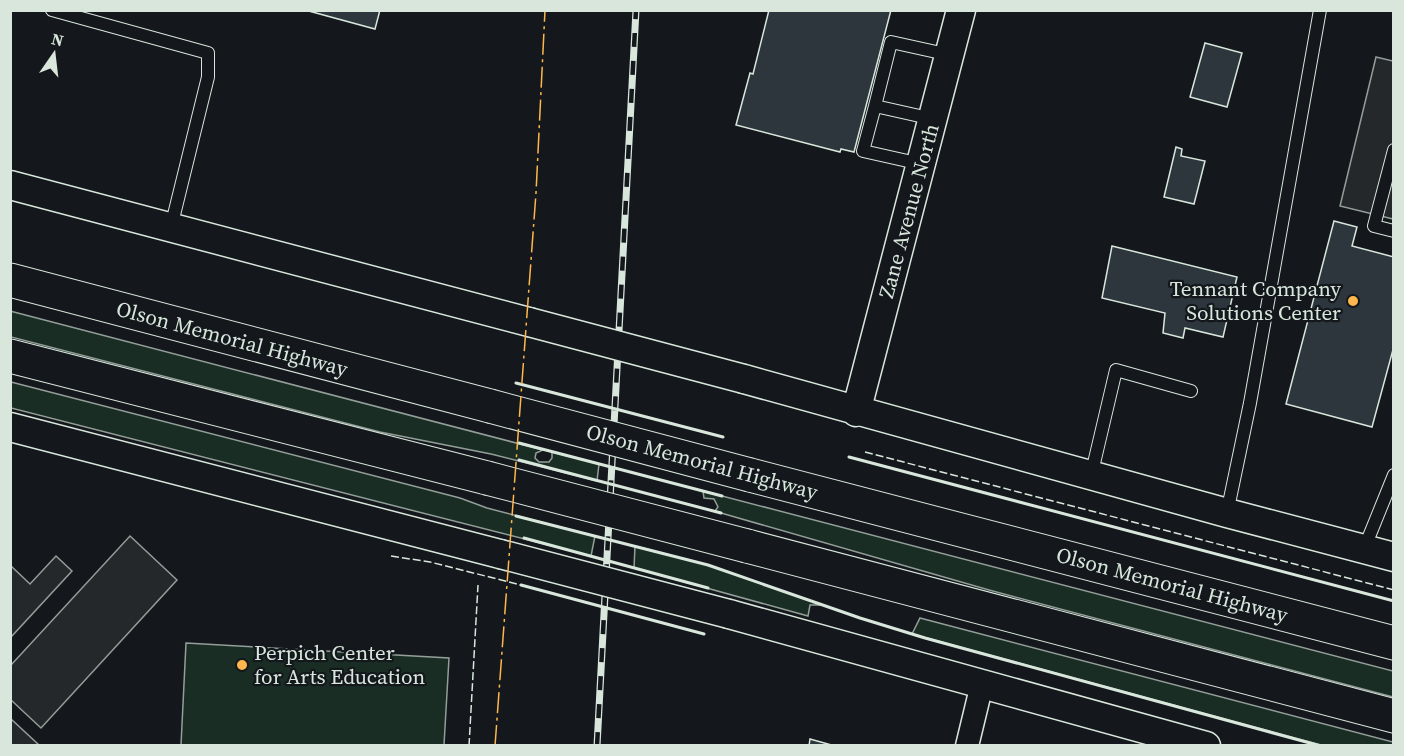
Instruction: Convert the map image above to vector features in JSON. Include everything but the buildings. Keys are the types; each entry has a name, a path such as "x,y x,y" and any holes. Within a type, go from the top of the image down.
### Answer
{"highway":[{"name":"Olson Memorial Highway","path":"10,280 1394,643"},
{"path":"10,356 487,478 1394,716"}],"street":[{"name":"Zane Avenue North","path":"856,412 961,10"},
{"path":"10,185 744,379 856,412 1394,557"},
{"path":"10,427 729,614 1206,746"},
{"path":"967,746 982,684"}],"lane":[{"path":"52,10 208,52 208,77 171,227"},
{"path":"1227,513 1250,404 1320,10"},
{"path":"922,165 863,151 891,42 950,55"},
{"path":"875,106 934,119"},
{"path":"1394,150 1374,226 1394,231"},
{"path":"1091,476 1116,370 1191,391"},
{"path":"1364,549 1394,475"}],"green space":[{"path":"10,311 543,450 536,453 535,458 539,462 549,462 552,452 599,464 597,481 491,454 380,432 11,337"},
{"path":"11,382 460,498 487,508 595,536 591,556 11,408"},
{"path":"703,491 1393,671 1393,697 989,590 721,513 715,511 718,507 714,499 704,498"},
{"path":"635,546 708,565 823,605 810,605 808,616 634,568"},
{"path":"920,618 1393,742 1393,745 1321,745 912,634"},
{"path":"186,643 449,658 444,745 181,745"}],"shaded area":[{"path":"1376,57 1393,61 1393,219 1340,206"},
{"path":"130,536 177,580 41,728 11,700 11,665"},
{"path":"56,556 72,571 11,637 11,566 30,584"},
{"path":"11,719 39,745 11,745"}],"railway":[{"path":"597,746 636,10"}],"fence":[{"path":"865,452 1394,590"},
{"path":"391,556 430,562 521,585"},
{"path":"469,746 478,585"}],"wall":[{"path":"516,383 723,437"},
{"path":"519,443 722,496"},
{"path":"849,457 1394,601"},
{"path":"519,460 721,513"},
{"path":"516,516 708,565 925,638 1321,746"},
{"path":"524,538 708,588"},
{"path":"521,585 704,634"}],"power":[{"path":"495,746 536,193 545,10"}],"place":[{"name":"Tennant Company Solutions Center","path":"1353,301"},
{"name":"Perpich Center for Arts Education","path":"242,665"}]}
